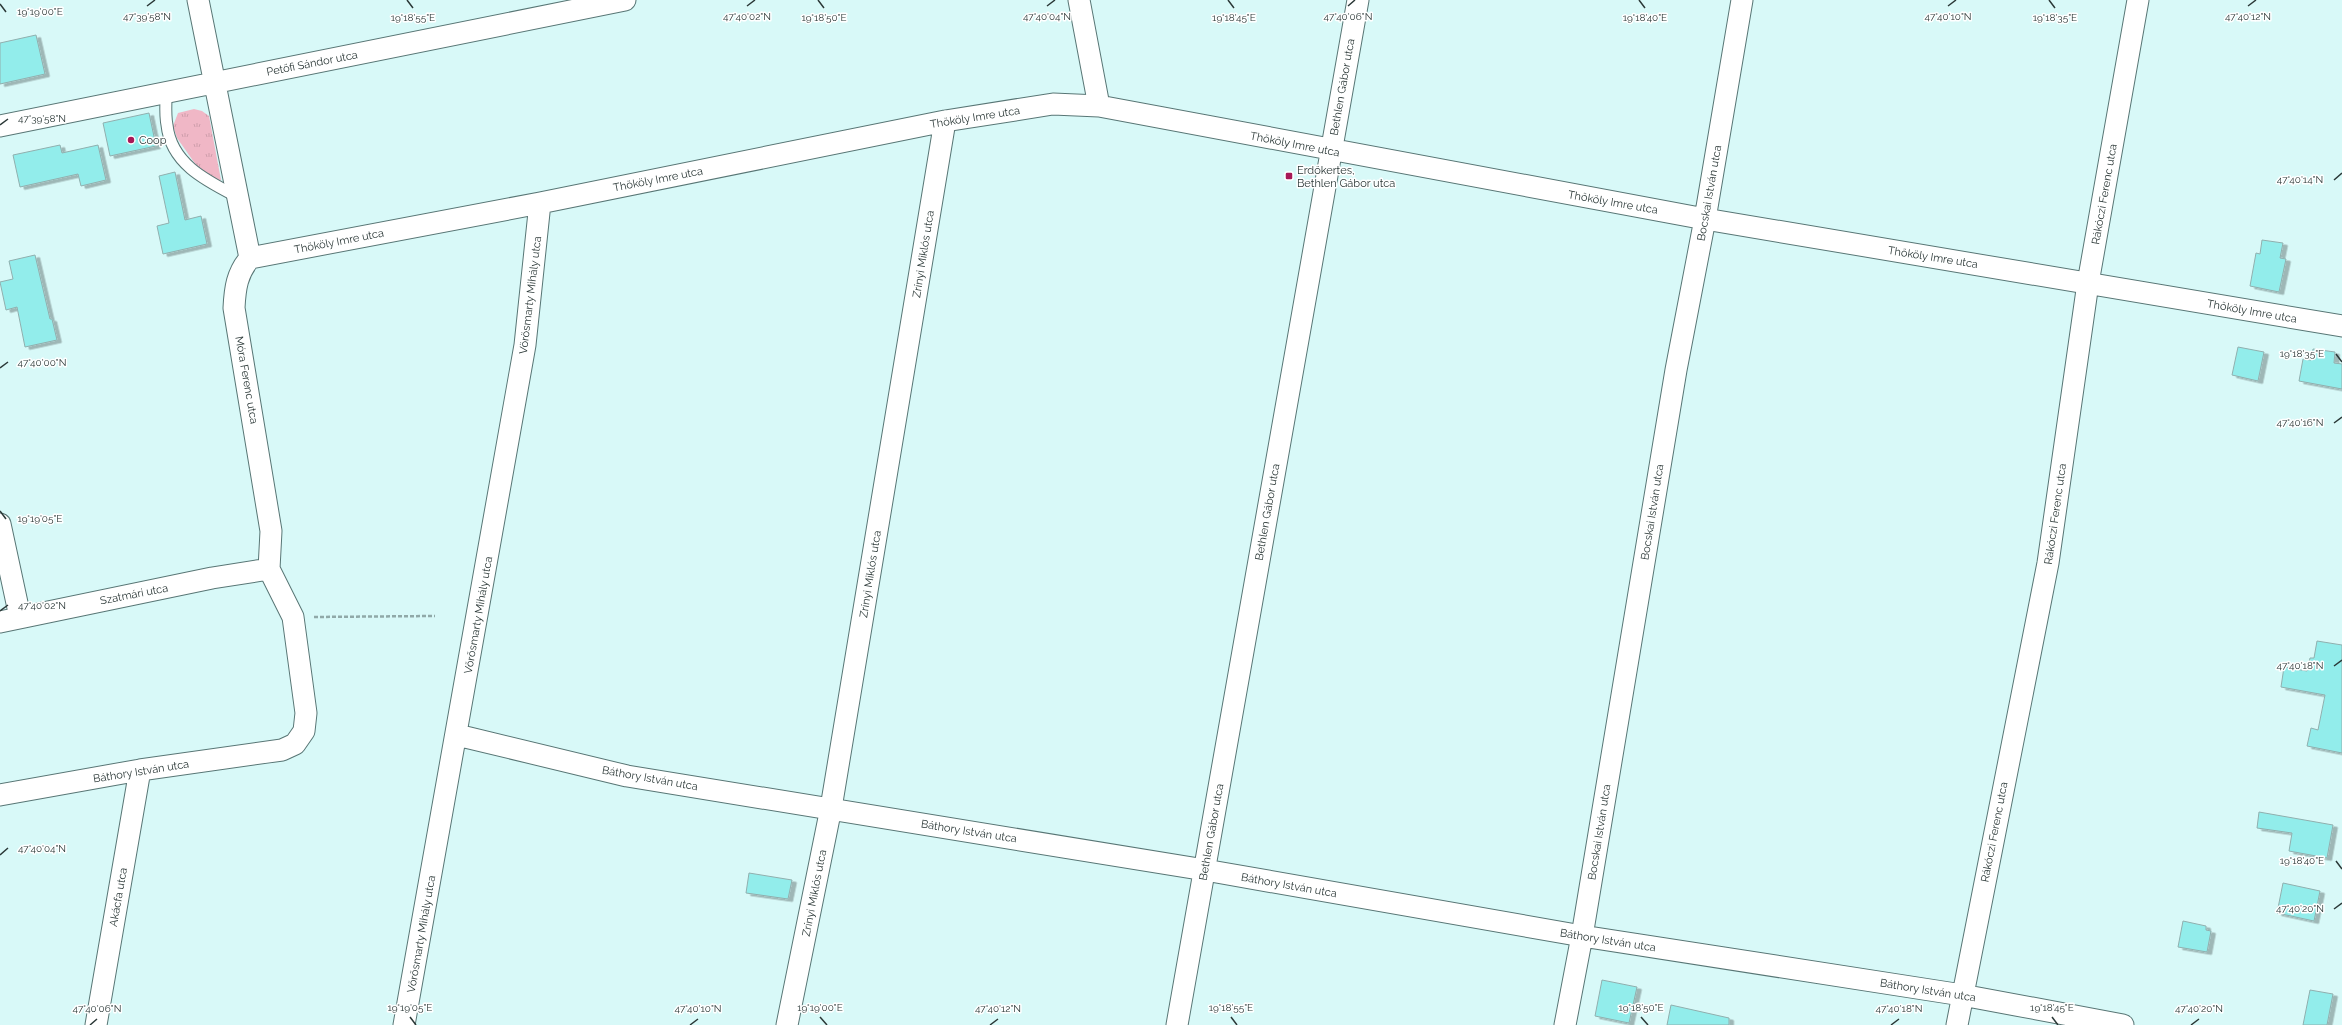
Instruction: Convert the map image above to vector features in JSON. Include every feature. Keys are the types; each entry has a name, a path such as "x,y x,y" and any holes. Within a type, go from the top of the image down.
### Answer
{"street":[{"path":"198,0 216,83 250,258"},
{"name":"Petőfi Sándor utca","path":"0,126 166,94 625,0"},
{"path":"1079,0 1099,106"},
{"name":"Bethlen Gábor utca","path":"1177,1025 1330,151 1358,0"},
{"name":"Bocskai István utca","path":"1565,1025 1582,936 1676,370 1705,219 1742,0"},
{"name":"Rákóczi Ferenc utca","path":"1957,1025 2048,563 2088,283 2138,0"},
{"name":"Thököly Imre utca","path":"250,258 540,203 945,121 1053,104 1099,106 1330,151 1705,219 2342,326"},
{"name":"Zrínyi Miklós utca","path":"787,1025 831,808 945,121"},
{"name":"Vörösmarty Mihály utca","path":"404,1025 457,735 525,345 540,203"},
{"name":"Móra Ferenc utca","path":"250,258 241,268 237,282 234,308 271,531 269,569 293,617 306,713 304,731 295,744 282,750"},
{"path":"0,524 10,619"},
{"name":"Szatmári utca","path":"10,619 212,578 269,569"},
{"name":"Báthory István utca","path":"457,735 627,776 1205,870 1582,936 1962,995 2123,1025"},
{"name":"Báthory István utca","path":"0,794 140,770 282,750"},
{"name":"Akácfa utca","path":"96,1025 140,770"}],"lane":[{"path":"166,94 166,126 172,145 199,176 238,197"}],"path":[{"path":"293,617 435,616"}],"green space":[{"path":"194,109 202,111 209,116 221,180 219,181 201,172 177,138 173,126 178,113"}],"building":[{"path":"36,35 45,74 0,84 0,43"},
{"path":"149,113 156,146 110,156 103,123"},
{"path":"60,145 62,153 98,145 106,180 81,186 78,174 20,187 13,155"},
{"path":"175,172 185,220 201,216 207,244 163,254 157,226 169,223 159,176"},
{"path":"2262,240 2283,243 2280,258 2286,259 2279,292 2250,286 2256,253 2260,254"},
{"path":"35,255 50,319 52,319 57,340 25,347 17,307 6,310 0,282 13,279 9,261"},
{"path":"2238,347 2264,352 2258,381 2232,375"},
{"path":"2313,349 2335,352 2334,363 2342,364 2342,389 2299,381 2303,359 2311,360"},
{"path":"2317,641 2342,645 2342,753 2307,746 2311,728 2318,730 2325,695 2281,687 2284,667 2307,671 2310,658 2314,658"},
{"path":"2259,812 2333,825 2327,858 2289,851 2292,833 2257,828"},
{"path":"749,873 792,880 788,899 746,893"},
{"path":"2283,883 2320,891 2314,921 2277,913"},
{"path":"2183,921 2206,926 2206,930 2211,931 2207,952 2178,947"},
{"path":"1602,980 1637,987 1629,1023 1595,1016"},
{"path":"2310,990 2333,994 2327,1025 2303,1025"},
{"path":"1671,1005 1729,1018 1729,1025 1667,1025"}],"place":[{"name":"Coop","path":"131,140"},
{"name":"Erdőkertes, Bethlen Gábor utca","path":"1289,176"}]}
